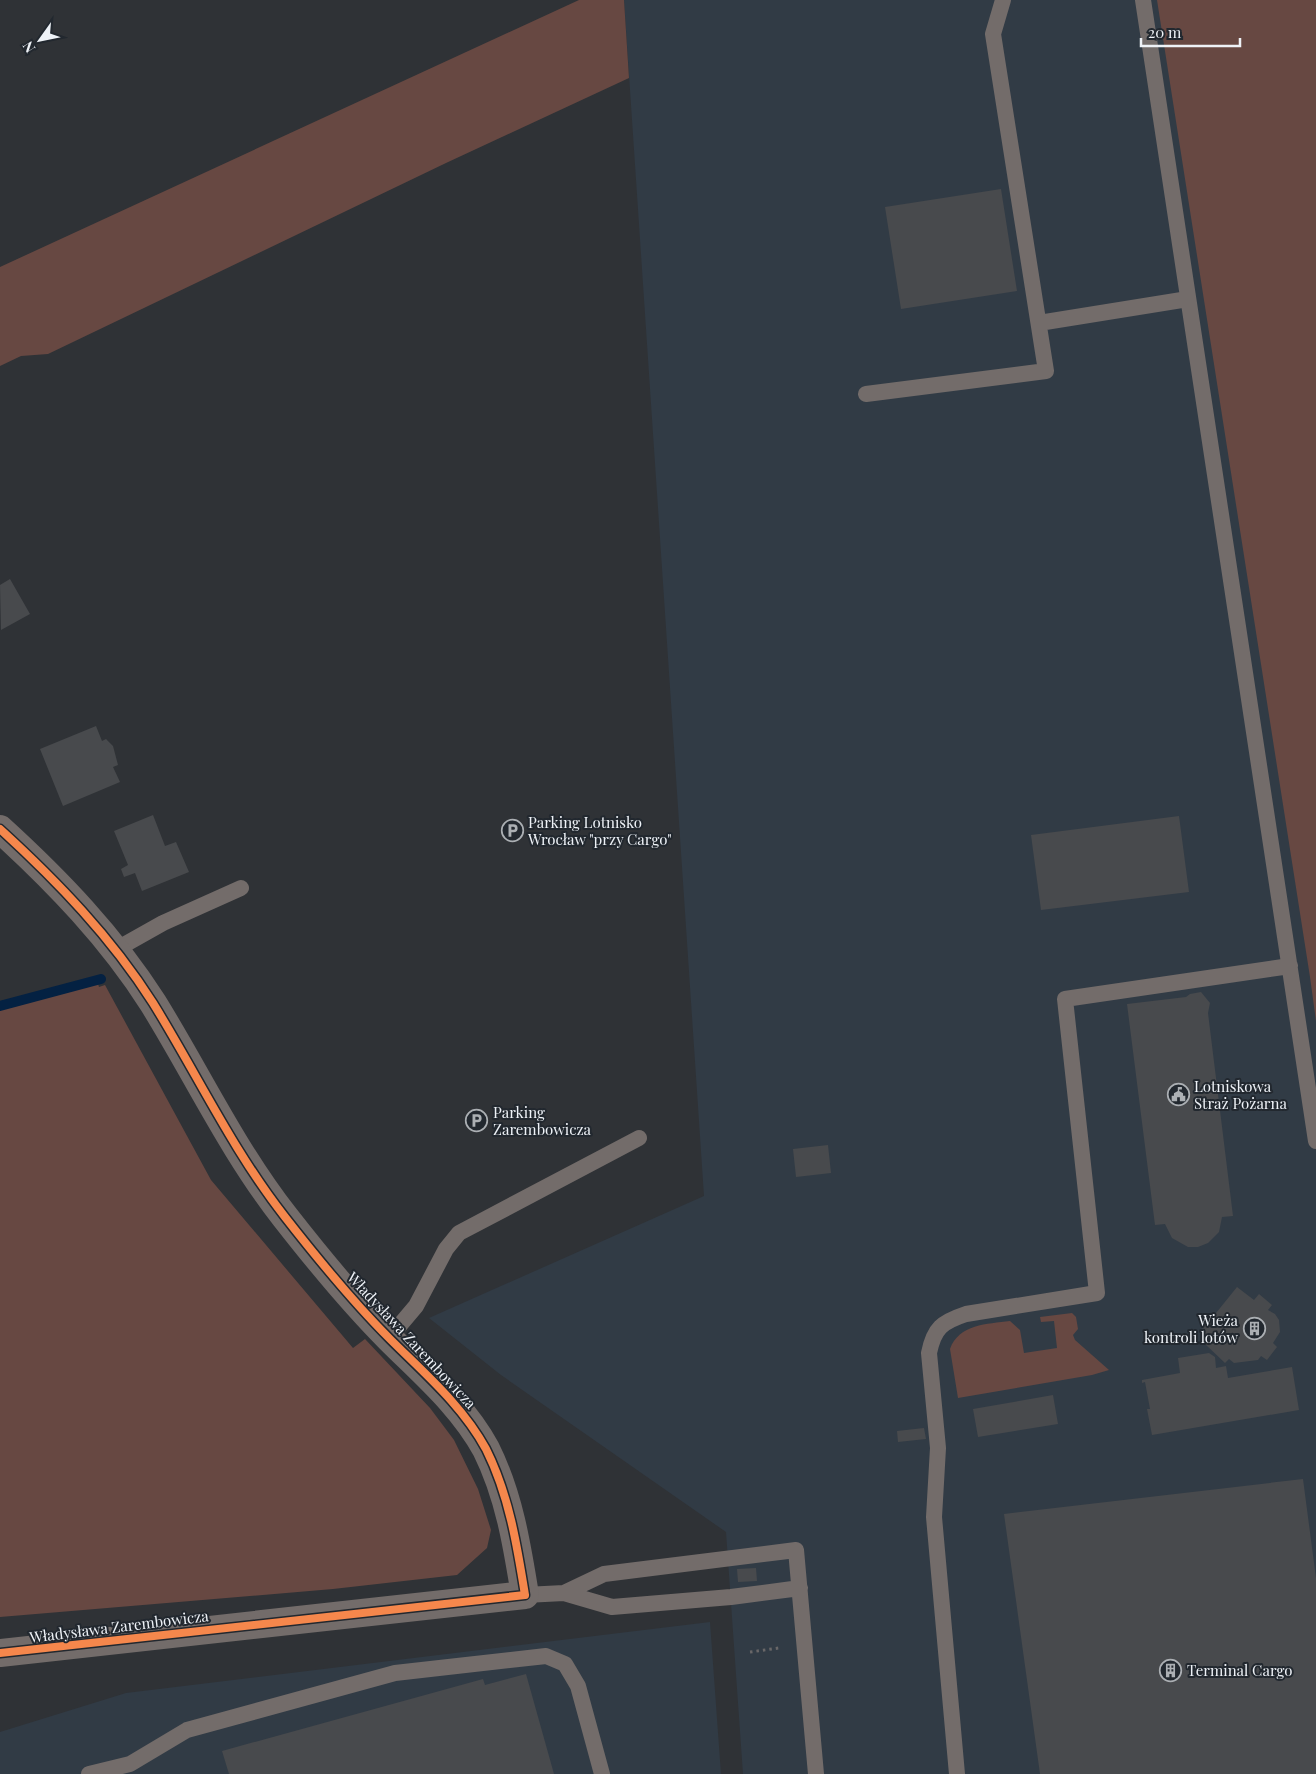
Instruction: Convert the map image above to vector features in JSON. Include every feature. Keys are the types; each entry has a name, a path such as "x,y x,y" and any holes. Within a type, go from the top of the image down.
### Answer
{"street":[{"name":"Władysława Zarembowicza","path":"0,829 52,877 115,950 152,1001 211,1103 283,1215 388,1338 429,1376 464,1415 485,1448 501,1482 515,1531 525,1595 0,1654"}],"lane":[{"path":"866,394 1046,371 993,34 1003,0"},
{"path":"1143,0 1290,966 1313,1096 1316,1141"},
{"path":"1038,323 1188,299"},
{"path":"115,950 163,923 241,888"},
{"path":"957,1774 934,1517 938,1448 929,1353 932,1337 940,1326 953,1318 966,1314 1097,1293 1065,999 1290,966"},
{"path":"388,1338 416,1306 446,1250 459,1233 640,1138"},
{"path":"564,1594 604,1574 796,1550 816,1774"},
{"path":"525,1595 564,1594 612,1606 731,1597 800,1588"},
{"path":"89,1774 132,1769 187,1730 395,1673 546,1656 565,1664 578,1686 602,1774"}],"shaded area":[{"path":"579,0 624,0 629,78 446,163 48,354 21,356 0,366 0,267"},
{"path":"624,0 1316,0 1316,1774 743,1774 726,1532 501,1375 429,1318 704,1196"},
{"path":"1157,0 1316,0 1316,1021 1310,977"},
{"path":"97,981 99,987 105,985 211,1180 353,1348 365,1339 430,1408 454,1440 478,1489 491,1530 487,1548 457,1575 333,1589 0,1617 0,1009"},
{"path":"1072,1313 1076,1317 1078,1329 1073,1335 1075,1340 1109,1370 1092,1375 958,1398 950,1349 960,1335 975,1327 1010,1321 1020,1330 1024,1353 1057,1348 1054,1321 1041,1322 1040,1317"},
{"path":"710,1622 721,1774 0,1774 0,1732 126,1693"}],"building":[{"path":"1001,189 1017,291 901,309 885,207"},
{"path":"10,579 30,614 1,630 0,585"},
{"path":"96,726 102,741 106,739 113,746 118,765 113,767 120,782 63,806 40,749"},
{"path":"153,815 165,846 176,842 189,872 142,891 135,873 124,877 121,869 128,865 114,831"},
{"path":"1179,816 1189,892 1041,910 1031,835"},
{"name":"Lotniskowa Straż Pożarna","path":"1201,992 1210,1003 1208,1013 1233,1216 1222,1217 1219,1232 1208,1243 1198,1247 1188,1247 1172,1238 1165,1224 1155,1225 1127,1004 1186,997 1190,994"},
{"path":"828,1145 831,1173 796,1177 793,1149"},
{"name":"Wieża kontroli lotów","path":"1237,1287 1254,1300 1259,1294 1272,1305 1268,1310 1275,1314 1279,1320 1280,1332 1273,1343 1277,1347 1267,1360 1261,1356 1258,1360 1234,1363 1229,1359 1225,1363 1205,1344 1202,1331 1206,1316 1208,1314 1212,1318"},
{"path":"1209,1353 1215,1357 1216,1368 1226,1366 1228,1378 1292,1367 1299,1410 1152,1435 1147,1409 1150,1409 1145,1382 1142,1383 1142,1380 1180,1373 1178,1358"},
{"path":"1053,1395 1058,1424 978,1437 973,1409"},
{"path":"924,1428 926,1439 898,1442 897,1431"},
{"name":"Terminal Cargo","path":"1303,1479 1316,1578 1316,1774 1040,1774 1004,1514"},
{"path":"756,1568 757,1581 738,1582 737,1569"},
{"path":"526,1674 554,1774 229,1774 222,1751 483,1679 485,1685"}],"waterway":[{"path":"0,1006 101,979"}],"cycle path":[{"path":"0,829 82,911 137,979 249,1166 266,1192 297,1232 362,1310 442,1390 466,1418 486,1449 501,1484 515,1539 525,1595 0,1653"}],"place":[{"name":"Parking Lotnisko Wrocław \"przy Cargo\"","path":"512,831"},
{"name":"Lotniskowa Straż Pożarna","path":"1178,1095"},
{"name":"Parking Zarembowicza","path":"477,1121"},
{"name":"Wieża kontroli lotów","path":"1254,1329"},
{"name":"Terminal Cargo","path":"1171,1670"}]}
